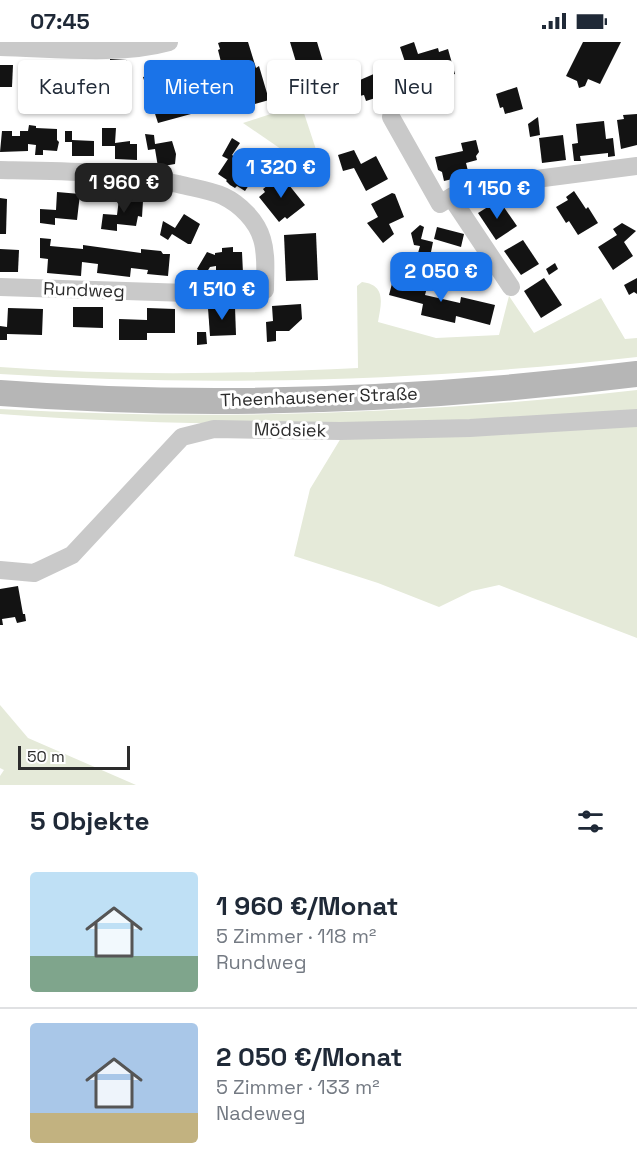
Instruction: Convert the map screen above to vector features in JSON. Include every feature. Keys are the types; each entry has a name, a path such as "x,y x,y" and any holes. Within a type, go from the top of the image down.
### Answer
{"main road":[{"name":"Theenhausener Straße","path":"0,393 81,399 238,400 367,397 538,386 637,374"}],"street":[{"path":"0,47 111,49 150,47 169,42"},
{"path":"391,117 440,204 467,188 637,166"},
{"name":"Rundweg","path":"0,170 87,172 148,178 224,196 244,210 262,238 265,290 188,293 0,287"},
{"path":"451,197 511,287"},
{"name":"Mödsiek","path":"0,570 34,573 72,555 182,437 214,429 340,431 447,429 637,418"}],"green space":[{"path":"270,114 304,114 326,180 243,123"},
{"path":"362,282 370,284 379,291 381,302 378,322 436,338 499,335 509,296 534,333 601,298 625,339 637,338 637,357 478,372 319,379 160,380 0,374 0,367 90,372 179,373 358,368 357,286"},
{"path":"637,390 637,412 478,420 239,424 0,414 0,409 80,413 239,415 399,410"},
{"path":"637,426 637,638 499,585 472,591 439,607 378,583 294,556 310,489 341,438"},
{"path":"0,705 28,738 136,785 0,785 0,776 4,770 0,768"}],"building":[{"path":"248,42 254,60 220,60 218,43"},
{"path":"290,42 317,42 322,60 295,60"},
{"path":"414,42 418,54 438,48 439,52 448,49 451,60 404,60 400,47"},
{"path":"583,42 621,42 600,84 588,79 585,86 579,88 577,81 566,76"},
{"path":"0,65 13,65 12,87 0,87"},
{"path":"255,65 256,68 259,66 267,101 255,104"},
{"path":"373,74 373,99 366,101 364,95 361,96 361,80"},
{"path":"517,87 523,109 505,114 503,107 500,108 496,94"},
{"path":"155,114 191,114 158,123"},
{"path":"637,114 637,145 621,149 617,120 624,119 623,115"},
{"path":"538,117 540,135 530,137 528,124"},
{"path":"604,121 606,139 613,138 615,156 608,157 608,153 580,156 581,161 574,161 572,144 578,143 576,124"},
{"path":"29,125 36,126 36,128 57,129 59,142 57,151 43,150 43,155 35,155 36,145 28,144 28,151 0,152 2,131 12,131 12,136 20,136 20,131 28,131"},
{"path":"102,128 116,128 115,143 130,141 130,144 137,144 137,160 115,159 115,146 102,146"},
{"path":"65,131 72,131 72,140 94,141 94,156 72,156 72,142 65,142"},
{"path":"145,134 154,135 155,144 172,141 176,154 175,164 158,167 155,149 148,150"},
{"path":"563,135 566,160 542,163 539,138"},
{"path":"232,138 240,143 232,155 240,160 241,158 257,171 264,160 277,168 261,181 255,176 245,191 230,185 218,174 228,159 222,156"},
{"path":"476,140 479,152 476,156 477,160 466,163 469,175 444,181 435,157 463,151 461,143"},
{"path":"354,150 361,164 376,156 388,179 366,191 354,168 343,171 338,155"},
{"path":"281,175 305,205 287,219 285,217 279,222 259,197 265,192 263,189"},
{"path":"574,191 598,223 578,235 569,221 566,223 556,207 568,200 566,197"},
{"path":"57,192 80,194 77,220 55,218 55,225 40,223 40,209 56,210"},
{"path":"392,193 395,194 404,217 389,224 394,234 383,243 367,223 378,217 371,204"},
{"path":"132,197 140,197 143,201 142,217 138,216 136,226 117,224 117,231 101,229 103,214 117,215 119,199 130,200"},
{"path":"0,198 7,199 6,234 0,234"},
{"path":"499,200 517,226 496,240 478,213"},
{"path":"184,214 200,224 191,244 172,234 168,240 160,235 163,221 175,228"},
{"path":"622,223 636,231 624,242 633,256 613,270 598,247 617,235 613,229"},
{"path":"420,225 424,227 421,239 433,242 430,257 418,253 420,246 414,245 411,233"},
{"path":"437,227 464,234 461,247 434,239"},
{"path":"316,233 318,280 286,281 284,235"},
{"path":"40,238 51,239 50,246 83,249 83,245 141,253 141,249 161,251 163,254 170,254 168,276 147,274 148,270 131,268 130,277 97,273 98,264 82,262 81,276 47,273 48,259 40,258"},
{"path":"523,240 539,264 521,275 504,251"},
{"path":"233,247 233,252 242,252 243,273 216,275 216,266 210,267 205,275 197,269 207,252 215,255 215,253 222,252 222,248"},
{"path":"0,249 19,250 18,272 0,272"},
{"path":"555,263 558,269 549,275 546,269"},
{"path":"394,276 428,284 425,295 460,303 461,297 495,305 490,325 456,316 455,323 421,315 423,304 389,295"},
{"path":"544,278 562,305 541,318 524,291"},
{"path":"637,278 637,294 634,292 629,295 624,285"},
{"path":"301,304 302,319 289,331 276,331 276,341 267,342 266,322 273,321 272,306"},
{"path":"73,307 103,307 103,328 73,327"},
{"path":"235,307 236,335 210,336 208,308"},
{"path":"8,308 43,309 42,335 7,334 7,340 0,340 0,326 7,327"},
{"path":"147,308 175,309 175,333 147,333 147,340 119,340 119,319 147,320"},
{"path":"197,332 206,332 207,344 197,345"},
{"path":"18,586 26,621 17,623 15,617 2,619 3,625 0,625 0,589"}]}
